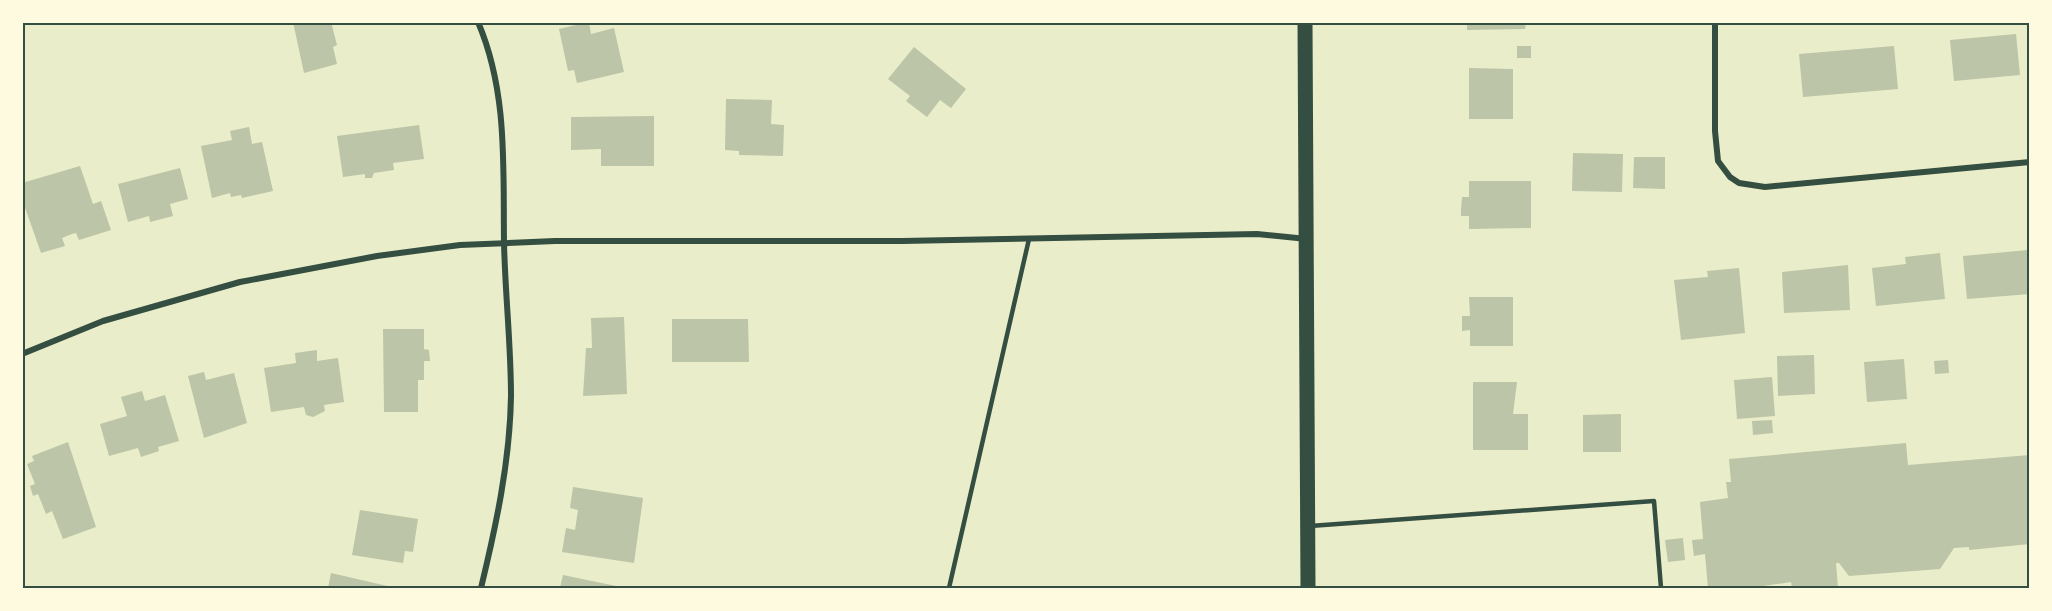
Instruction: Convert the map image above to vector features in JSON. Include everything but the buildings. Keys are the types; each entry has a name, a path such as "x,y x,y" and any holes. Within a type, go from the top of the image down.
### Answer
{"main road":[{"path":"1305,22 1308,588"}],"street":[{"path":"478,22 494,68 499,92 505,193 504,243 511,398 498,515 481,588"},
{"path":"1715,22 1715,131 1718,161 1730,177 1739,183 1765,187 2030,162"},
{"path":"22,354 103,321 240,282 376,256 460,245 1029,239 1257,234 1307,239"}],"lane":[{"path":"949,588 1029,239"},
{"path":"1308,527 1654,501 1661,588"}]}
